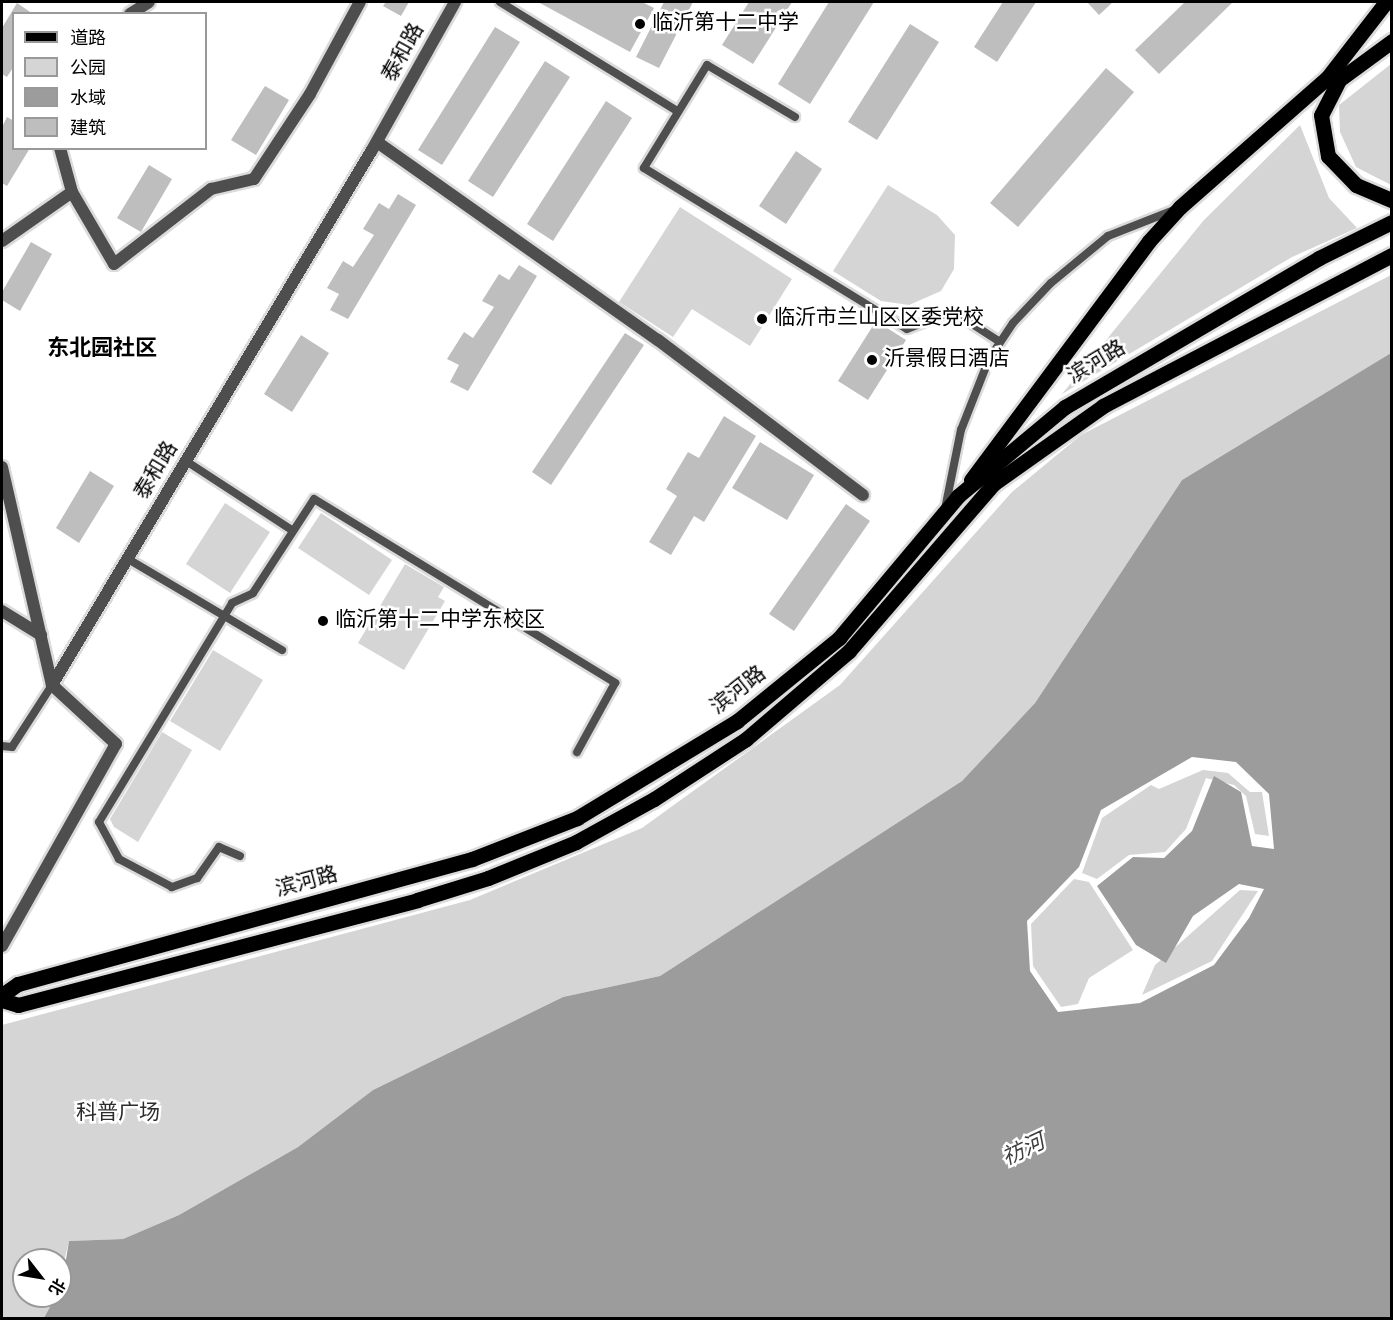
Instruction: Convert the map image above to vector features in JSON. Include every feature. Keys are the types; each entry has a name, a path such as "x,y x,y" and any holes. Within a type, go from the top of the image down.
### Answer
{"main road":[{"path":"958,496 1149,241 1180,207 1327,78 1386,2"},
{"path":"1392,41 1339,80 1321,115 1328,156 1356,185 1392,200"},
{"name":"滨河路","path":"2,995 18,984 472,859 577,818 737,721 839,638 958,496 1083,395 1319,258 1392,222"},
{"name":"滨河路","path":"2,1000 18,1005 417,900 488,878 576,842 654,799 746,739 841,658 904,591 993,484 1103,406 1392,255"},
{"path":"1365,269 1392,268"}],"street":[{"path":"133,12 149,2"},
{"path":"61,150 72,192 114,264 211,189 254,179 310,94 360,2"},
{"name":"泰和路","path":"52,685 376,142 455,2"},
{"path":"376,142 658,340 862,495"},
{"path":"2,241 72,192"},
{"path":"2,467 52,685 116,744 2,946"},
{"path":"2,611 41,635"}],"lane":[{"path":"500,2 677,111"},
{"path":"795,117 707,65 677,111 645,168 907,329 952,311 1000,342"},
{"path":"945,513 961,430 989,359 1000,342 1051,283 1108,236 1180,207"},
{"path":"186,461 292,530"},
{"path":"240,855 219,847 197,878 172,886 119,859 99,822 232,603 253,593 314,499 615,683 577,752"},
{"path":"128,559 282,650"},
{"path":"2,746 12,747 52,685"}],"green space":[{"path":"1391,64 1391,185 1356,167 1340,132 1339,105"},
{"path":"1300,125 1329,198 1357,228 1292,257 1062,394 1204,220"},
{"path":"888,185 937,215 955,235 954,269 941,291 909,305 881,301 833,271"},
{"path":"680,207 792,279 750,346 692,309 673,337 619,302"},
{"name":"科普广场","path":"1391,275 1391,353 1182,480 1035,703 962,781 660,976 563,997 373,1090 298,1147 179,1215 123,1239 69,1241 67,1248 12,1248 12,1308 50,1308 44,1318 2,1318 2,1025 470,900 642,828 840,685 1012,492 1081,435"},
{"path":"225,503 270,532 230,593 186,564"},
{"path":"321,513 392,560 369,595 298,548"},
{"path":"405,564 444,587 438,597 445,601 404,670 358,643"},
{"path":"213,650 263,680 220,751 170,721"},
{"path":"162,732 192,750 138,842 114,827 110,819"},
{"path":"1203,770 1228,773 1250,792 1262,792 1269,836 1255,834 1246,796 1234,785 1206,778 1186,829 1165,852 1129,855 1097,879 1082,873 1102,818 1151,785 1159,789"},
{"path":"1074,879 1089,882 1133,950 1089,978 1078,1004 1061,1007 1033,966 1031,924"},
{"path":"1240,890 1258,891 1212,961 1142,995 1155,965"}],"water":[{"name":"祊河","path":"1391,353 1391,1318 44,1318 49,1308 72,1308 72,1248 68,1248 69,1241 123,1239 179,1215 298,1147 373,1090 563,997 660,976 962,781 1035,703 1182,480","holes":["1192,757 1236,762 1269,794 1274,849 1252,846 1241,792 1214,776 1192,831 1164,858 1133,857 1097,886 1136,945 1166,963 1193,916 1239,884 1264,889 1249,918 1214,965 1140,1003 1058,1012 1030,971 1027,921 1079,867 1101,810"]}],"building":[{"path":"386,2 409,2 401,16 383,6"},
{"path":"538,2 642,2 654,8 630,52"},
{"path":"664,2 693,2 659,68 636,57"},
{"path":"749,2 792,2 753,64 722,45"},
{"path":"829,2 874,2 810,104 778,84"},
{"path":"1003,2 1036,2 997,62 974,47"},
{"path":"1087,2 1113,2 1099,15"},
{"path":"1185,2 1233,2 1159,74 1135,50"},
{"path":"17,3 30,12 12,12 12,69 7,77 2,74 2,28"},
{"path":"910,24 939,42 877,140 848,122"},
{"path":"495,27 520,42 442,165 418,150"},
{"path":"545,61 570,77 493,197 468,181"},
{"path":"1106,68 1134,92 1018,227 990,203"},
{"path":"265,86 289,100 256,155 231,140"},
{"path":"606,101 632,118 553,241 527,224"},
{"path":"7,117 12,120 12,150 29,150 7,186 2,183 2,127"},
{"path":"796,151 822,169 786,224 759,206"},
{"path":"149,165 172,179 141,232 117,218"},
{"path":"398,194 416,205 348,319 330,310 339,294 327,288 343,261 353,267 374,235 363,229 379,203 389,209"},
{"path":"31,242 52,254 20,311 2,300 2,292"},
{"path":"519,265 537,276 468,391 450,382 459,365 447,359 464,332 473,338 494,307 482,301 499,274 509,280"},
{"name":"沂景假日酒店","path":"876,321 906,340 868,400 838,381"},
{"path":"625,333 644,345 551,485 532,472"},
{"path":"301,335 329,353 292,412 264,394"},
{"path":"724,416 756,436 704,522 694,516 671,555 649,542 677,496 666,489 688,452 699,458"},
{"path":"760,442 814,475 787,520 732,488"},
{"path":"90,471 114,486 79,543 56,528"},
{"path":"846,504 870,521 794,631 769,614"}],"place":[{"name":"临沂第十二中学","path":"640,24"},
{"name":"临沂市兰山区区委党校","path":"762,319"},
{"name":"沂景假日酒店","path":"872,360"},
{"name":"临沂第十二中学东校区","path":"323,621"}],"district":[{"name":"东北园社区","path":"102,350"}]}
